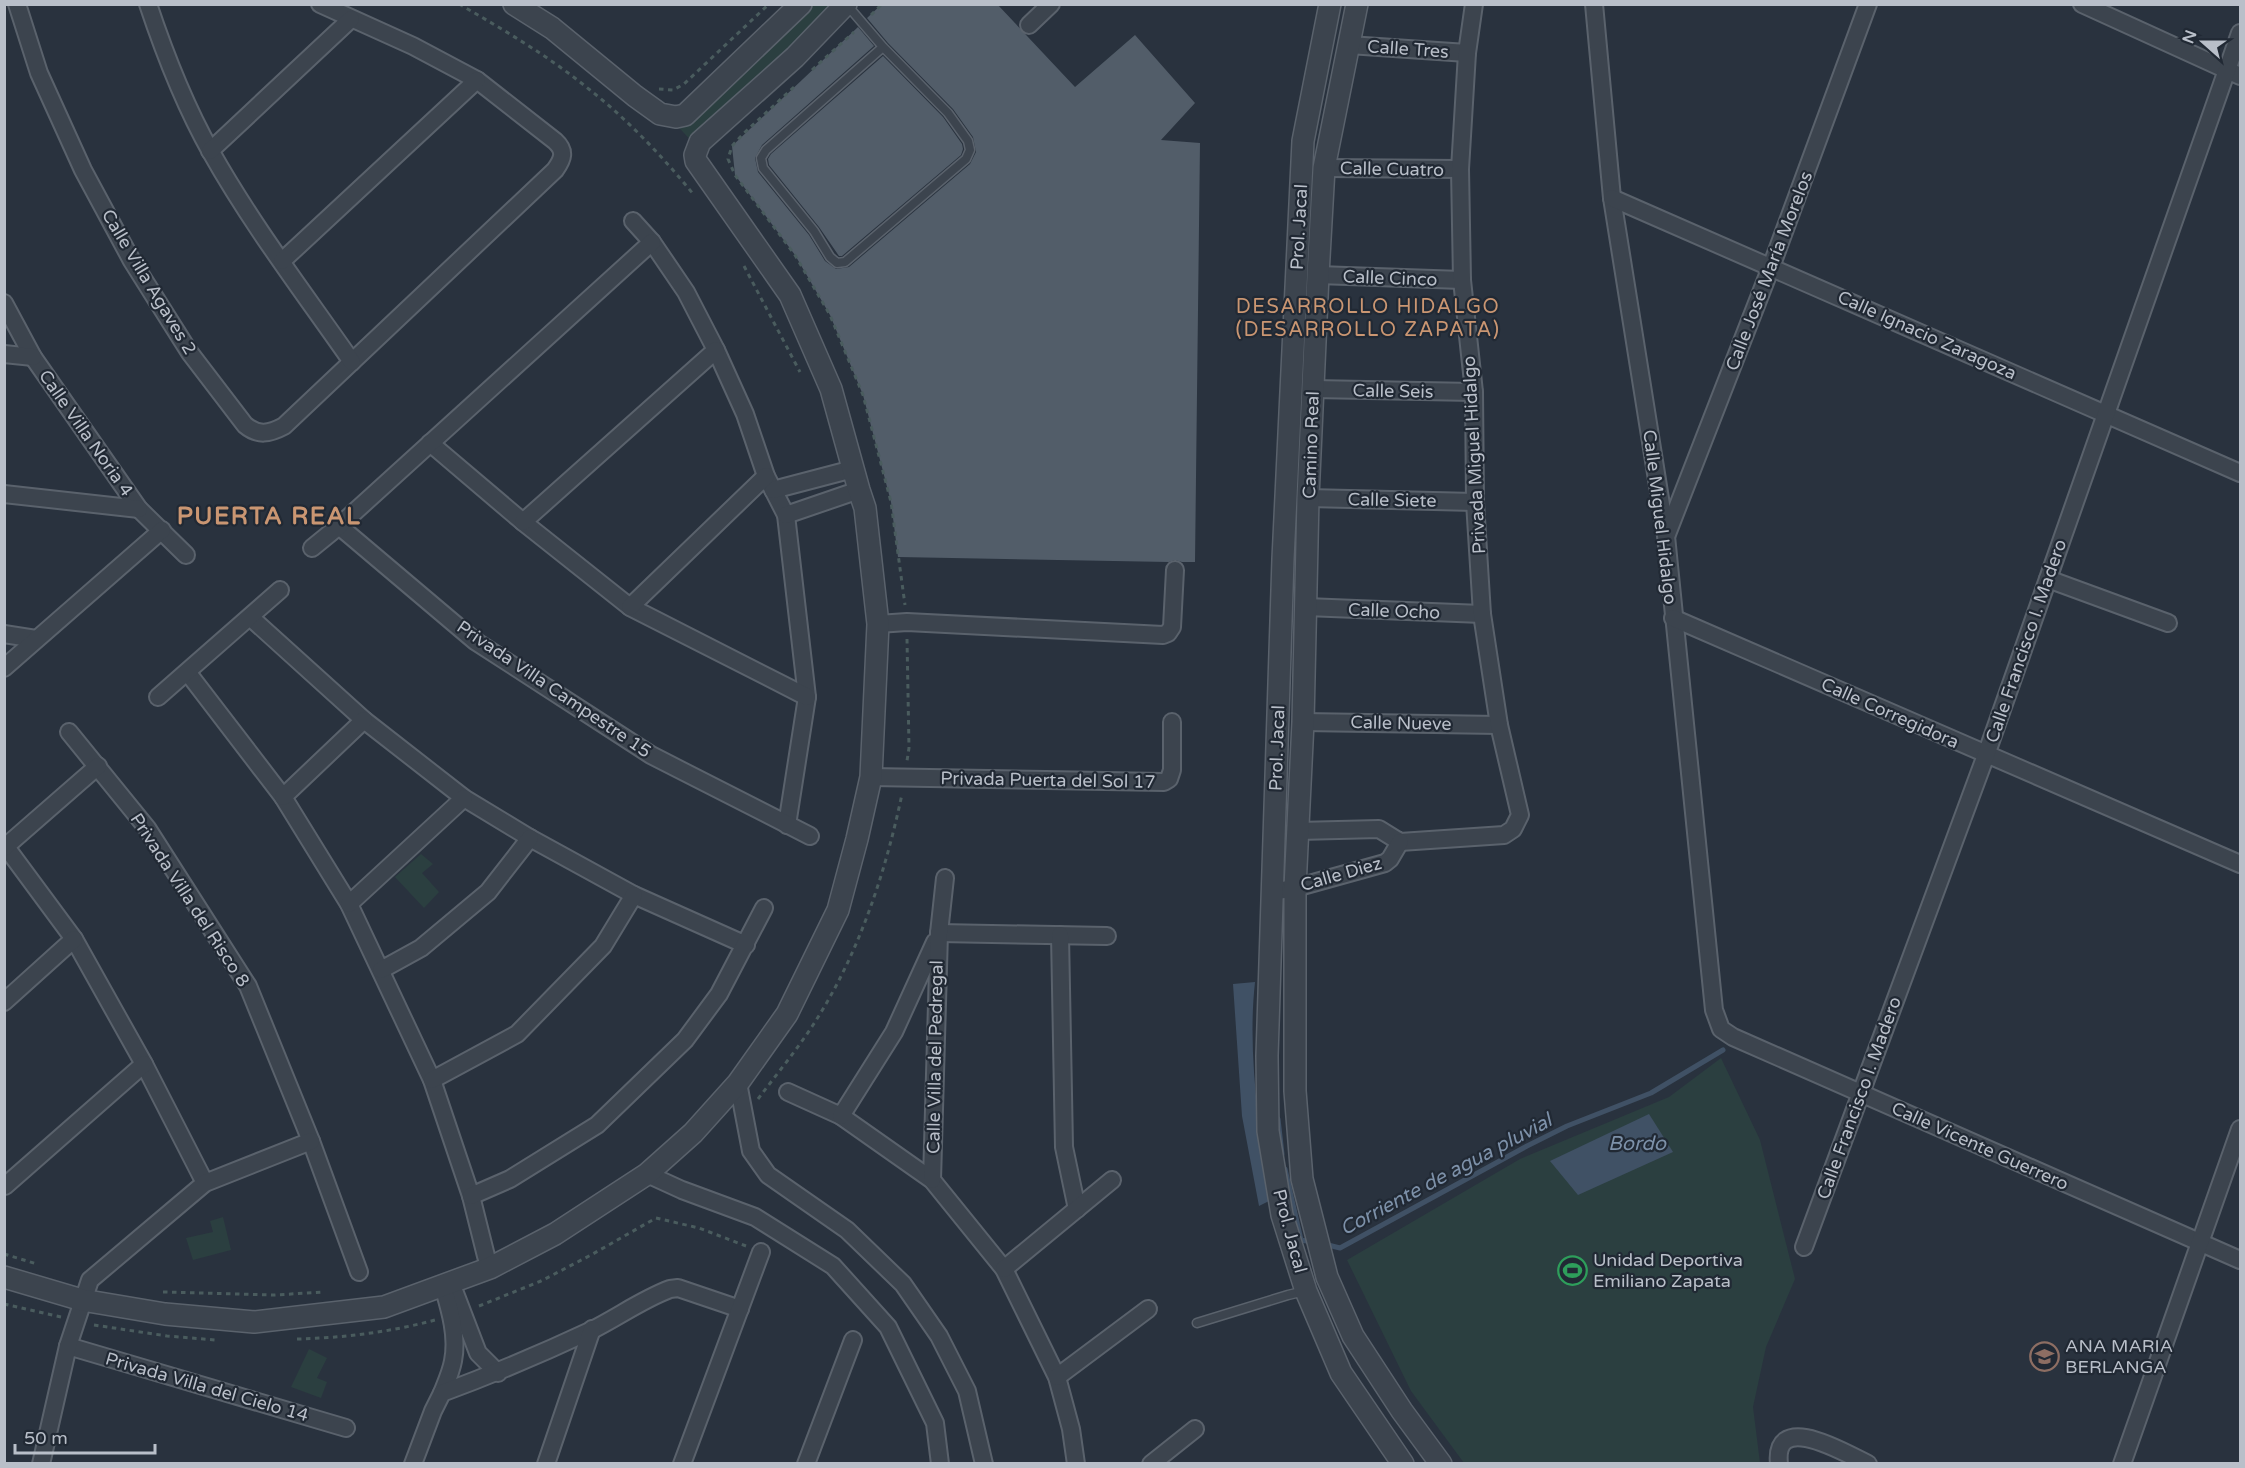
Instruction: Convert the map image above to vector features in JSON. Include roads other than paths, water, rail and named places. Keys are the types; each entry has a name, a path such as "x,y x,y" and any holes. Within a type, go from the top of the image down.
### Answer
{"street":[{"name":"Calle Villa Agaves 2","path":"17,4 39,73 83,170 132,261 190,353 245,426 252,432 262,434 284,426 555,170 563,155 562,147 477,80 413,46 320,4"},
{"path":"148,4 165,56 210,151 240,200 351,362"},
{"path":"514,4 552,28 635,96 660,114 669,117 685,115 801,4"},
{"path":"4,1277 82,1300 165,1314 254,1322 384,1307 447,1285 488,1262 555,1234 647,1174 693,1133 738,1083 787,1014 838,910 871,777 878,624 866,508 849,492 831,389 790,295 696,161 697,147 705,138 804,64 846,4"},
{"path":"1029,25 1051,4"},
{"name":"Prol. Jacal","path":"1330,4 1303,141 1283,559 1271,892 1267,1056 1268,1131 1282,1215 1306,1291 1341,1373 1403,1464"},
{"name":"Camino Real","path":"1295,888 1303,722 1308,498 1324,168 1357,4"},
{"name":"Privada Miguel Hidalgo","path":"1474,4 1467,53 1460,170 1462,280 1474,392 1475,502 1482,614 1499,725 1520,815 1513,829"},
{"name":"Calle Miguel Hidalgo","path":"1594,4 1612,198 1666,536 1714,1010 1721,1029"},
{"name":"Calle José María Morelos","path":"1666,536 1771,267 1868,4"},
{"path":"2082,4 2234,73"},
{"path":"210,151 351,19"},
{"path":"773,32 804,64"},
{"name":"Calle Francisco I. Madero","path":"1804,1247 1986,755 2105,413 2234,73 2241,33"},
{"name":"Calle Tres","path":"1349,45 1467,53"},
{"path":"282,261 477,80"},
{"name":"Calle Cuatro","path":"1324,168 1460,170"},
{"name":"Calle Ignacio Zaragoza","path":"1612,198 2241,473"},
{"path":"633,221 652,242 686,292 745,414 769,483 786,515 807,697 786,825"},
{"path":"312,548 652,242"},
{"name":"Calle Cinco","path":"1318,275 1462,280"},
{"name":"Calle Villa Noria 4","path":"4,303 33,357 139,509 186,555"},
{"path":"523,522 716,350"},
{"name":"Calle Villa Noria 4","path":"4,354 33,357"},
{"name":"Calle Seis","path":"1313,389 1474,392"},
{"path":"430,443 523,522 630,607 807,697"},
{"path":"630,607 769,483 844,472"},
{"path":"786,515 849,492"},
{"name":"Calle Villa Noria 4","path":"4,494 139,509"},
{"name":"Calle Siete","path":"1308,498 1475,502"},
{"name":"Privada Villa Campestre 15","path":"339,526 474,641 651,755 810,836"},
{"path":"4,668 162,530"},
{"path":"878,624 907,622 1163,635 1168,633 1172,627 1175,570"},
{"path":"2048,579 2168,623"},
{"path":"158,697 280,590"},
{"name":"Calle Ocho","path":"1306,607 1482,614"},
{"path":"250,617 364,720 464,798 530,838 634,895 746,945"},
{"name":"Calle Corregidora","path":"1673,618 2241,864"},
{"path":"4,634 36,639"},
{"path":"188,673 283,797 349,904 432,1080 471,1196 488,1262"},
{"path":"283,797 364,720"},
{"name":"Privada Puerta del Sol 17","path":"871,777 1164,782 1169,779 1172,770 1172,722"},
{"name":"Calle Nueve","path":"1303,722 1499,725"},
{"name":"Privada Villa del Risco 8","path":"69,732 147,828 248,986 311,1141 359,1272"},
{"path":"98,766 5,848 74,939 144,1064 205,1183"},
{"path":"349,904 464,798"},
{"name":"Calle Diez","path":"1298,831 1379,829 1400,842 1504,835 1513,829"},
{"path":"381,970 421,948 488,892 530,838"},
{"name":"Calle Diez","path":"1271,892 1295,888 1385,863 1400,842"},
{"name":"Calle Villa del Pedregal","path":"932,1180 939,933 945,878"},
{"name":"Prol. Jacal","path":"1295,888 1295,1091 1302,1179 1327,1277 1353,1336 1402,1411 1441,1464"},
{"path":"432,1080 517,1034 603,946 634,895"},
{"path":"471,1196 510,1179 597,1125 685,1040 718,994 764,908"},
{"path":"939,933 1107,936"},
{"name":"Calle Villa del Pedregal","path":"841,1116 894,1032 939,933"},
{"path":"1060,935 1064,1147 1077,1209"},
{"path":"4,1002 74,939"},
{"name":"Calle Vicente Guerrero","path":"1721,1029 1733,1037 2241,1260"},
{"path":"5,1186 144,1064"},
{"path":"738,1083 751,1151 768,1175 847,1230 903,1284 939,1336 967,1391 984,1464"},
{"name":"Calle Villa del Pedregal","path":"788,1092 841,1116 932,1180 1004,1269 1057,1377 1071,1429 1076,1464"},
{"path":"2122,1464 2241,1129"},
{"path":"41,1464 68,1346 90,1280 205,1183 311,1141"},
{"path":"647,1174 682,1190 755,1217 833,1266 888,1327 935,1423 939,1464"},
{"path":"1004,1269 1112,1180"},
{"path":"682,1464 760,1252"},
{"path":"447,1285 456,1313 478,1353 498,1373"},
{"path":"442,1393 498,1373 670,1289 678,1288 740,1309"},
{"path":"1057,1377 1148,1309"},
{"path":"414,1464 453,1364 456,1313"},
{"path":"546,1464 592,1329"},
{"path":"806,1464 853,1340"},
{"name":"Privada Villa del Cielo 14","path":"68,1346 346,1428"},
{"path":"1150,1464 1195,1429"},
{"path":"1779,1464 1778,1454 1781,1445 1798,1435 1809,1437 1868,1464"}],"lane":[{"path":"846,4 883,47 948,113 968,141 970,150 966,159 845,262 837,263 830,257 807,222 763,168 761,158 766,150 883,47"},
{"path":"1197,1323 1288,1294 1306,1291"}],"water":[{"path":"1255,982 1254,1064 1269,1201 1259,1206 1242,1116 1233,984"},
{"name":"Bordo","path":"1649,1114 1673,1152 1578,1195 1550,1161"}],"waterway":[{"name":"Corriente de agua pluvial","path":"1324,1244 1340,1248 1567,1126 1651,1093 1723,1050"},
{"name":"Corriente de agua pluvial","path":"1278,1119 1282,1154"},
{"name":"Corriente de agua pluvial","path":"1285,1169 1301,1240 1312,1242"}],"place":[{"name":"Unidad Deportiva Emiliano Zapata","path":"1572,1270"},
{"name":"ANA MARIA BERLANGA","path":"2044,1356"}],"district":[{"name":"DESARROLLO HIDALGO (DESARROLLO ZAPATA)","path":"1368,318"},
{"name":"PUERTA REAL","path":"269,516"}]}
